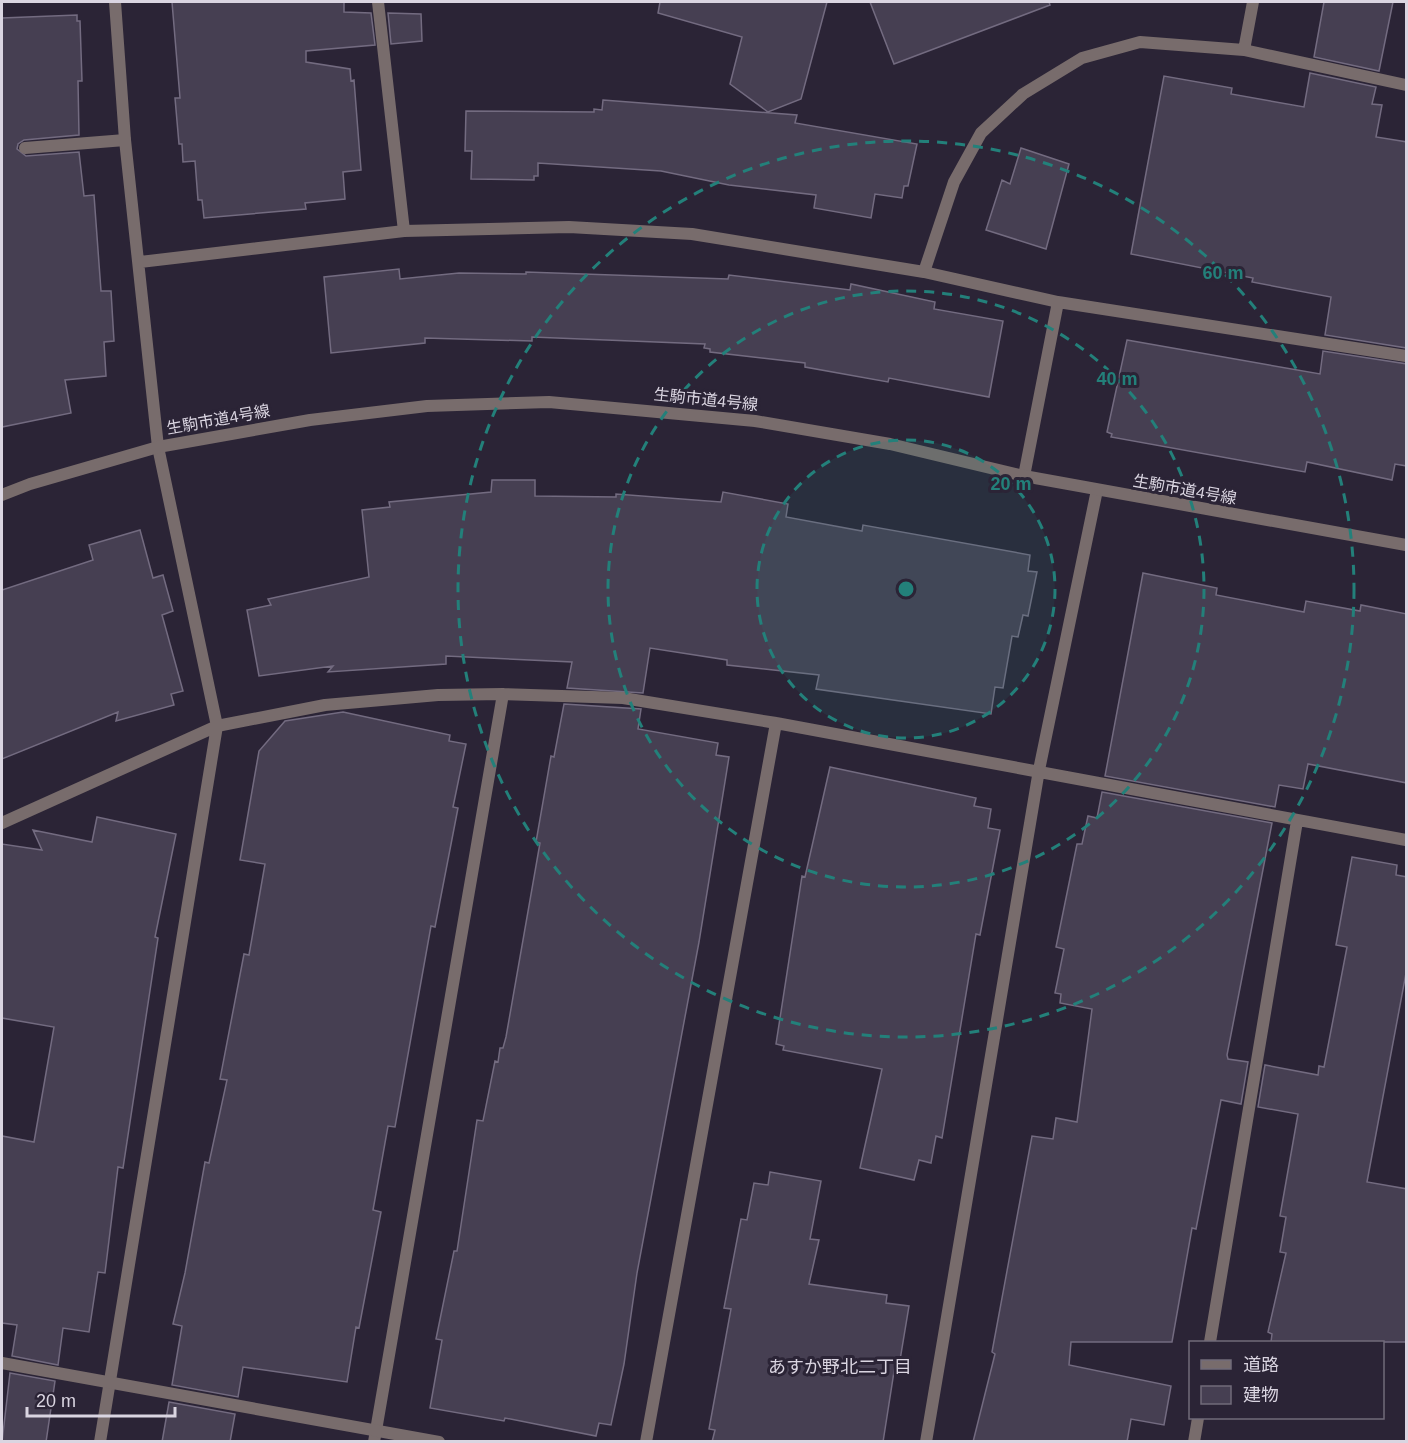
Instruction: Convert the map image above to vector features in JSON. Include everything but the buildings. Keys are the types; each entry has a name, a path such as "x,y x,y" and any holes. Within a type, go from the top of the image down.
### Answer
{"street":[{"path":"100,1442 218,726 158,447 140,262 125,140 115,2"},
{"path":"378,2 404,231"},
{"path":"1244,50 1253,2"},
{"path":"924,272 960,172 981,133 1023,94 1082,58 1140,42 1244,50 1407,85"},
{"path":"25,148 125,140"},
{"path":"140,262 404,231 569,227 692,234 924,272 1058,302 1407,357"},
{"path":"1024,476 1058,302"},
{"name":"生駒市道4号線","path":"2,495 30,484 158,447 322,418 427,406 549,402 755,421 890,444 1024,476 1097,490 1407,545"},
{"path":"926,1442 1039,770 1097,490"},
{"path":"375,1436 503,694"},
{"path":"2,823 218,726 325,705 438,695 503,694 623,698 1039,770 1297,821 1407,840"},
{"path":"646,1442 776,723"},
{"path":"1210,1341 1297,821"},
{"path":"2,1363 375,1436 439,1442"},
{"path":"1194,1442 1198,1419"}],"district":[{"name":"あすか野北二丁目","path":"840,1367"}]}
